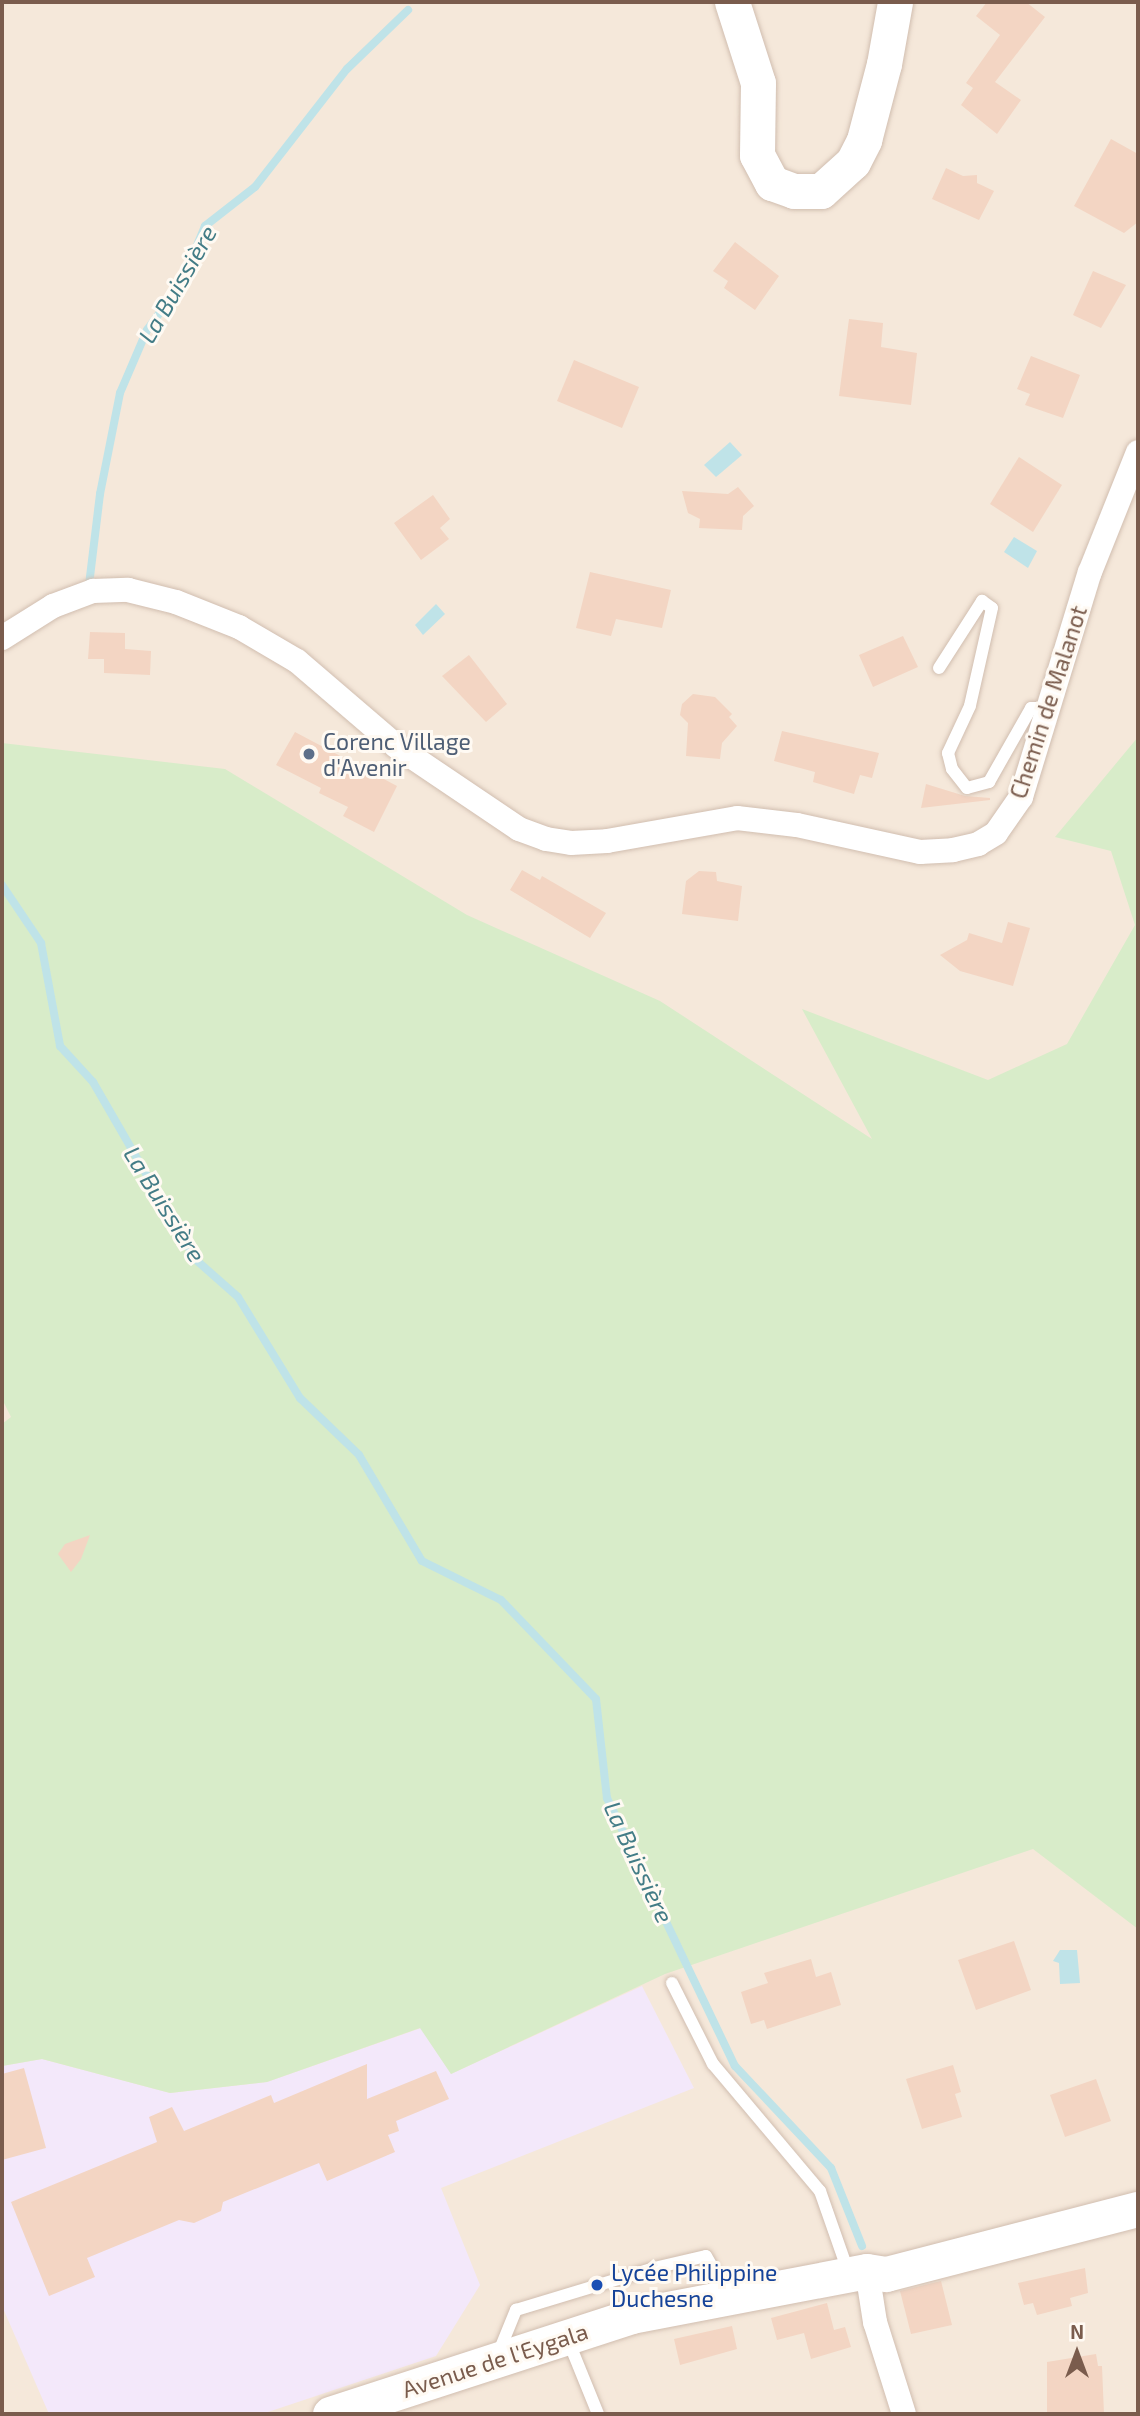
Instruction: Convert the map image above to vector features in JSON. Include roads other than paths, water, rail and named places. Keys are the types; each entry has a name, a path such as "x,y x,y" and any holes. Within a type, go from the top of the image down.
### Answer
{"street":[{"path":"732,2 758,83 757,155 772,183 794,191 821,191 853,162 864,139 884,64 895,2"},
{"name":"Chemin de Malanot","path":"2,638 53,606 93,591 128,590 176,601 239,627 297,661 396,746 519,829 571,843 737,818 797,825 920,852 978,844 1008,820 1021,797 1090,572 1138,452"},
{"name":"Avenue de l'Eygala","path":"858,2273 886,2257 1138,2196"},
{"name":"Avenue de l'Eygala","path":"330,2414 377,2407 497,2357 631,2316 858,2273 886,2274 1138,2208"},
{"path":"858,2273 904,2414"}],"lane":[{"path":"939,668 982,601 992,608 970,706 948,753 952,769 967,788 989,782 1031,708 1048,708"},
{"path":"671,1983 713,2064 820,2191 858,2273"},
{"path":"497,2357 516,2310 654,2268 706,2256 730,2299"},
{"path":"566,2336 598,2414"}],"water":[{"path":"730,442 742,455 716,477 704,465"},
{"path":"1014,537 1037,551 1028,568 1004,552"},
{"path":"436,604 445,614 423,635 415,625"},
{"path":"1060,1950 1077,1950 1080,1983 1060,1984 1059,1963 1053,1961"}],"waterway":[{"name":"La Buissière","path":"89,585 100,494 120,393 147,330 181,284 205,226 255,187 347,69 408,10"},
{"name":"La Buissière","path":"2,885 41,943 60,1046 93,1082 195,1259 238,1297 300,1398 359,1455 422,1561 501,1600 596,1699 607,1798 735,2066 831,2168 862,2246"}],"place":[{"name":"Corenc Village d'Avenir","path":"309,754"},
{"name":"Lycée Philippine Duchesne","path":"597,2285"}]}
